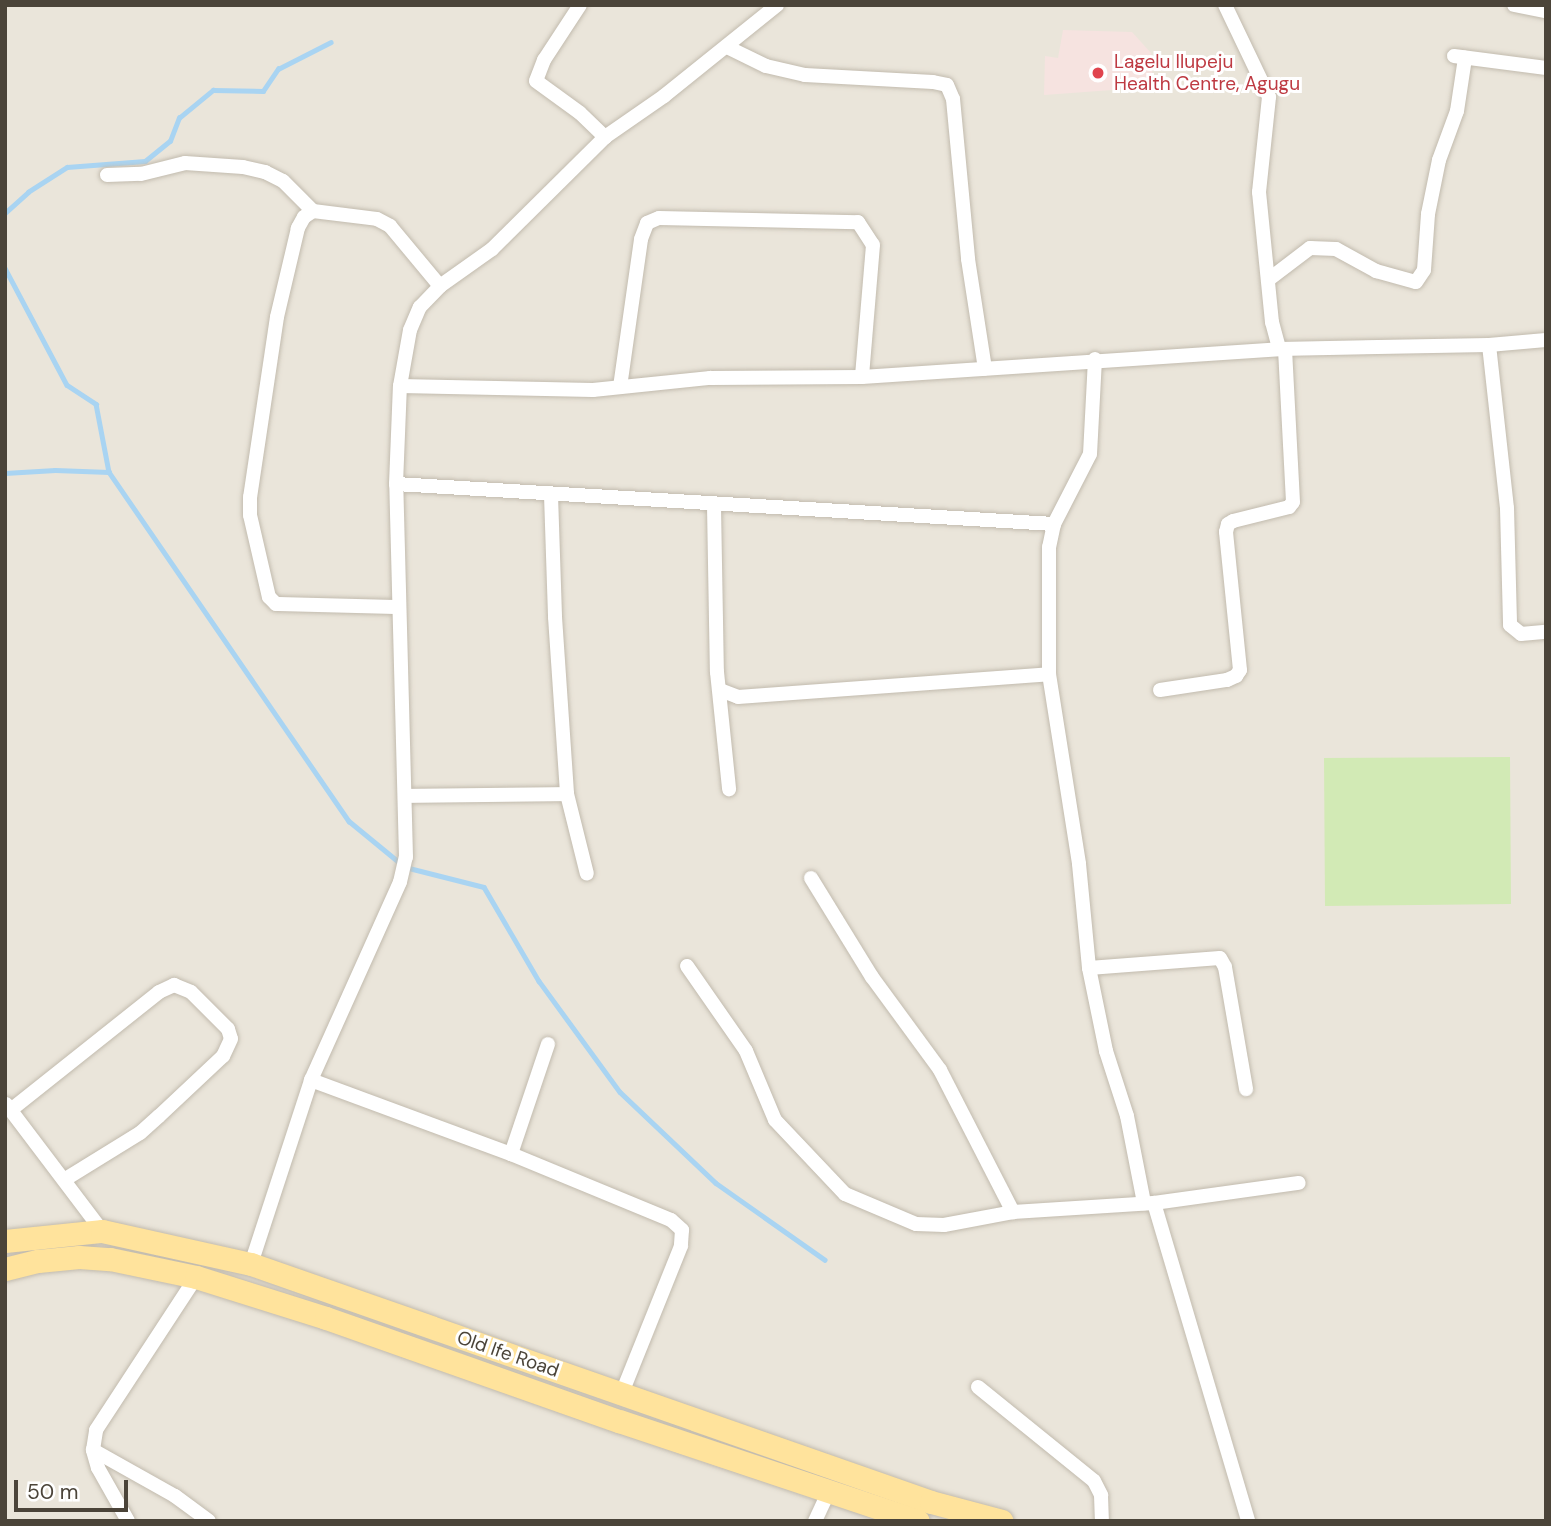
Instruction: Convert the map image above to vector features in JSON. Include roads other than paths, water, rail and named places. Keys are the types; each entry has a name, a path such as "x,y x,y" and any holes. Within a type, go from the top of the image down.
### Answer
{"main road":[{"name":"Old Ife Road","path":"5,1241 102,1231 251,1264 846,1470 931,1502 1003,1521"},
{"name":"Old Ife Road","path":"5,1269 38,1261 79,1257 110,1259 196,1277 326,1318 918,1521"},
{"path":"831,1492 846,1470"}],"street":[{"path":"580,5 544,60 536,81 580,113 605,137"},
{"path":"251,1264 311,1080 400,882 406,857 396,484 400,386 411,330 420,307 440,286 492,249 605,137 727,47 777,5"},
{"path":"1160,690 1227,680 1236,676 1240,670 1226,532 1228,524 1289,507 1293,502 1282,349 1272,322 1259,192 1269,97 1226,5"},
{"path":"1514,5 1546,11"},
{"path":"727,47 766,66 805,75 947,85 953,99 968,258 985,369"},
{"path":"1268,281 1310,248 1336,249 1376,271 1416,282 1424,270 1428,214 1439,160 1457,111 1459,57 1546,68"},
{"path":"107,174 141,174 185,163 243,167 283,181 313,211 377,219 390,226 440,286"},
{"path":"313,211 304,217 298,228 277,317 250,497 250,515 269,597 276,604 398,607"},
{"path":"620,387 641,239 646,223 659,218 858,222 873,245 862,377"},
{"path":"400,386 593,390 710,378 862,377 1095,359 1282,349 1489,345 1546,340"},
{"path":"1489,345 1507,508 1510,625 1521,635 1546,632"},
{"path":"1095,359 1090,454 1054,524 1049,547 1049,674 1079,864 1089,968 1106,1051 1128,1116 1149,1203 1248,1521"},
{"path":"396,484 713,506 1054,524"},
{"path":"551,495 555,617 567,794 587,874"},
{"path":"713,506 717,672 729,789"},
{"path":"720,690 738,697 1049,674"},
{"path":"405,796 567,794"},
{"path":"811,878 872,977 940,1070 1013,1212"},
{"path":"1089,968 1220,958 1225,967 1246,1089"},
{"path":"687,966 746,1051 775,1120 845,1194 916,1224 929,1226 1013,1212 1149,1203 1299,1183"},
{"path":"64,1180 139,1133 223,1056 231,1039 228,1029 191,992 174,985 159,992 9,1106 64,1180 102,1231"},
{"path":"511,1154 548,1044"},
{"path":"311,1080 511,1154 671,1220 682,1230 681,1246 622,1393"},
{"path":"128,1521 106,1486 93,1450 96,1430 196,1277"},
{"path":"978,1387 1094,1481 1101,1494 1102,1521"},
{"path":"93,1450 175,1496 209,1521"},
{"path":"815,1521 831,1492"}],"waterway":[{"path":"5,213 28,192 67,167 145,161 170,141 179,118 213,90 263,91 278,69 331,42"},
{"path":"5,268 67,385 96,404 109,472 349,821 405,867 484,887 539,981 620,1092 716,1183 825,1260"},
{"path":"5,473 55,470 109,472"}],"place":[{"name":"Lagelu Ilupeju Health Centre, Agugu","path":"1098,73"}]}
